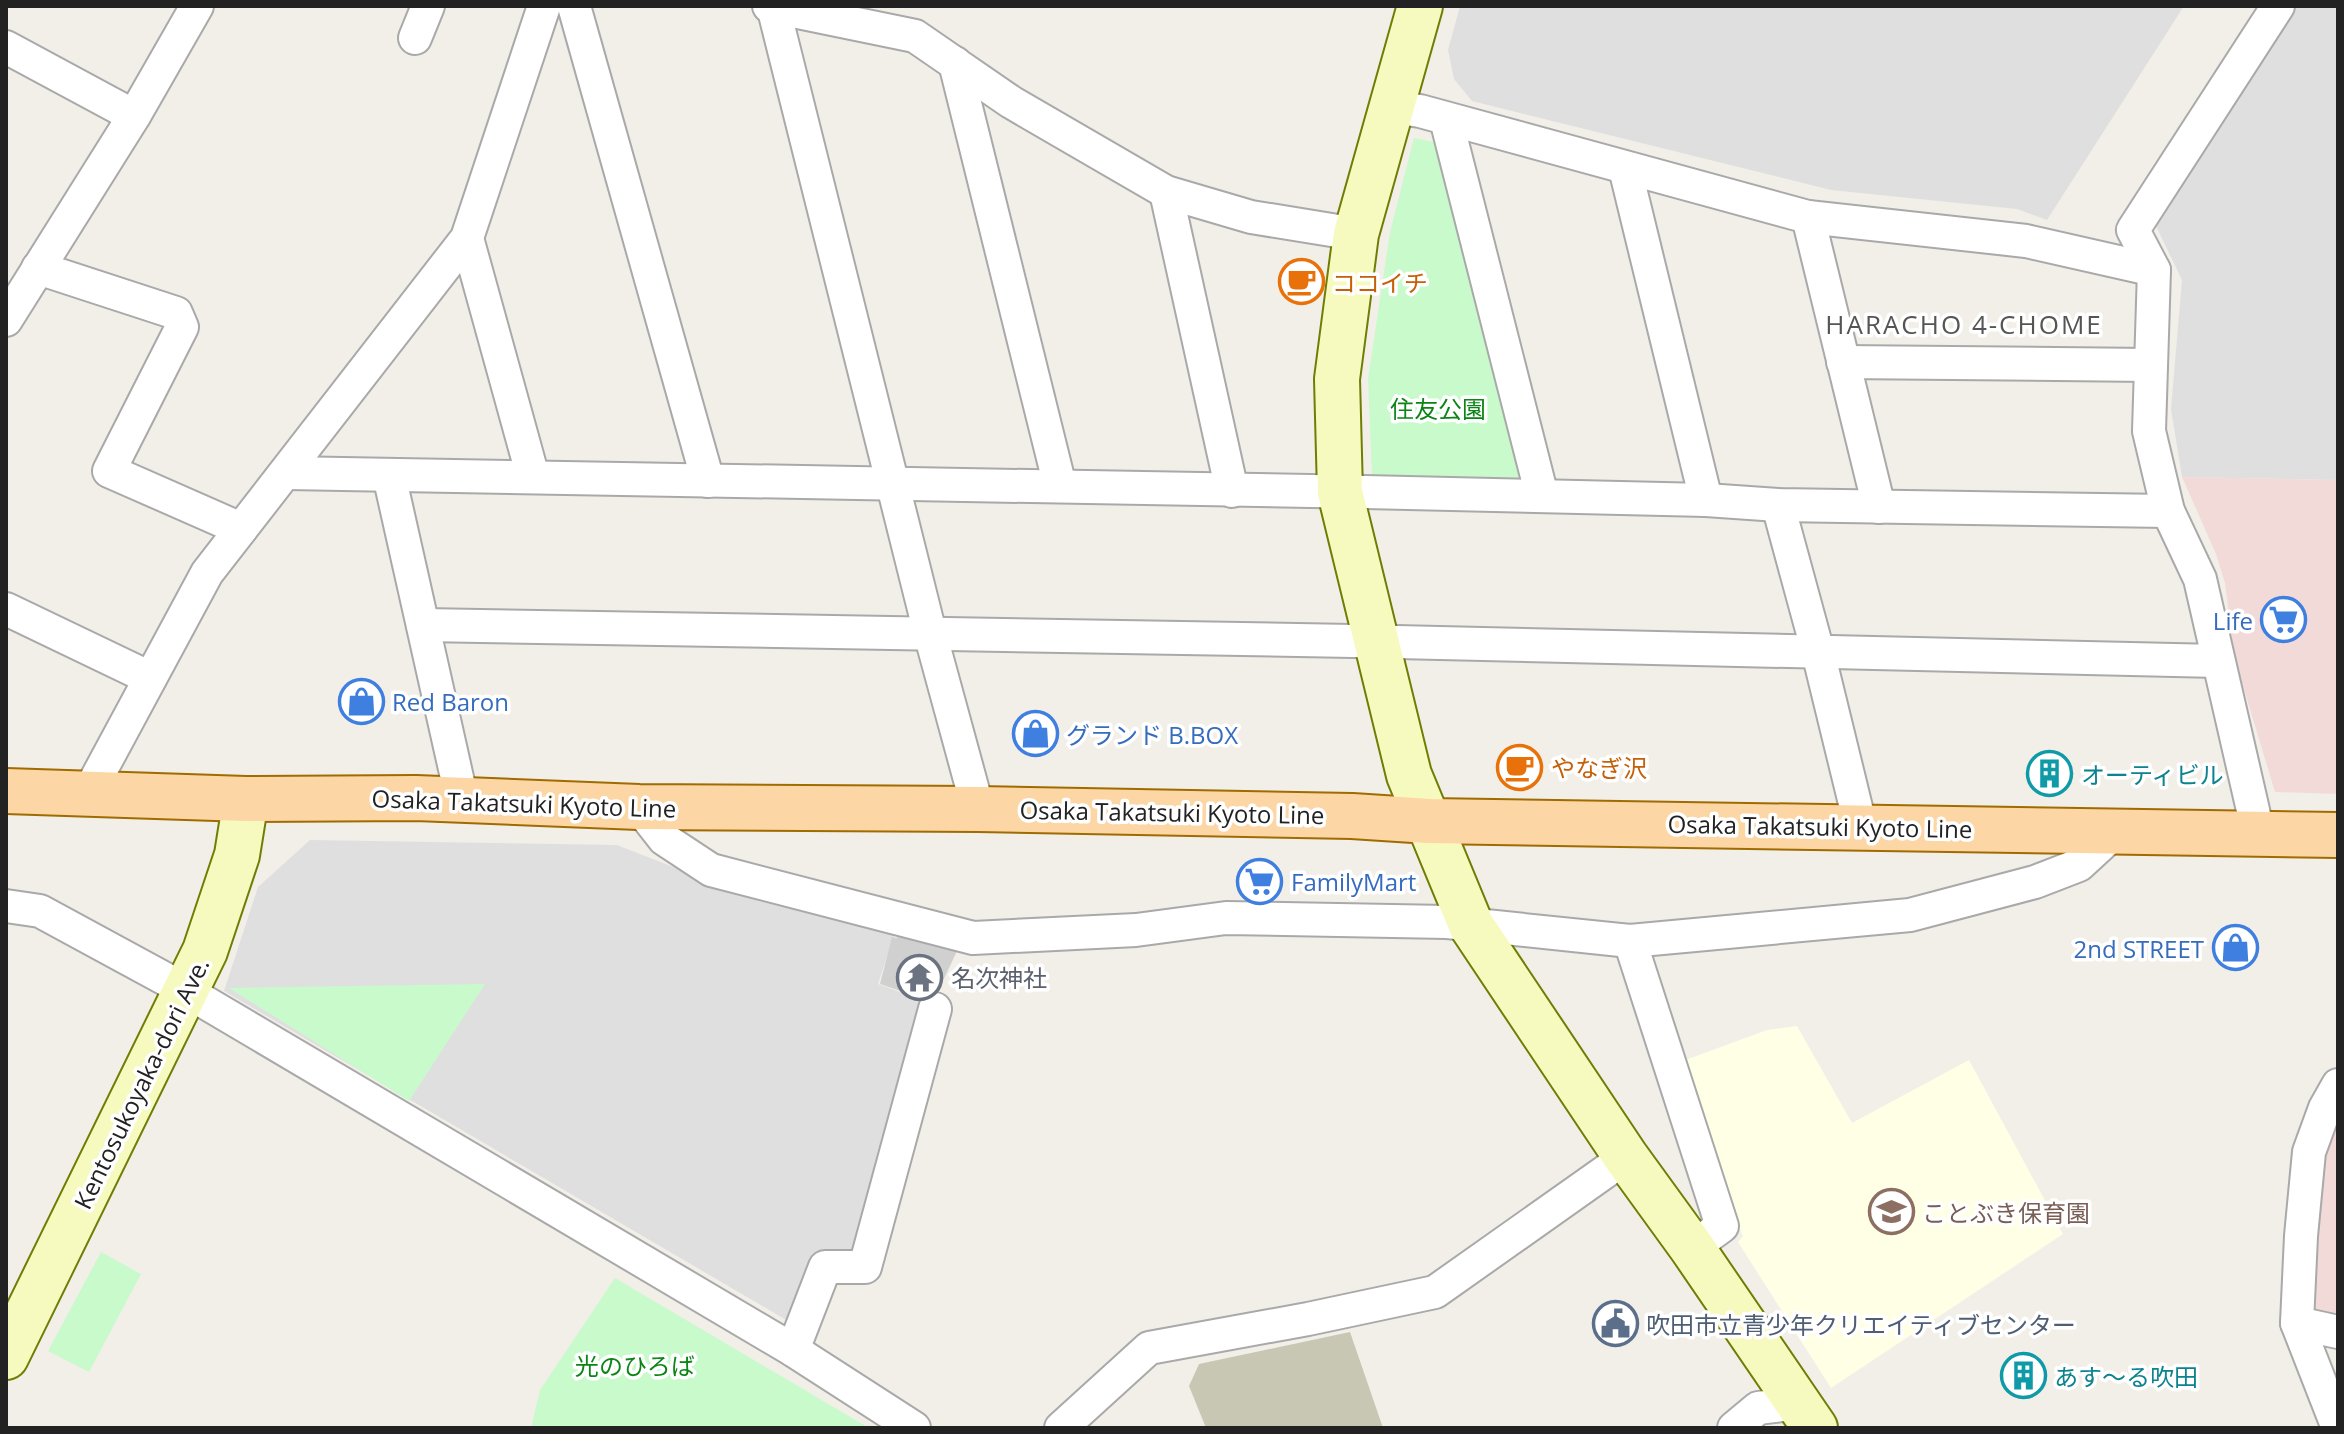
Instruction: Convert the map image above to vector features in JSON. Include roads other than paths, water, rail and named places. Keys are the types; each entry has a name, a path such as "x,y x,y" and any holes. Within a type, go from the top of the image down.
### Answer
{"main road":[{"name":"Osaka Takatsuki Kyoto Line","path":"6,791 246,799 462,800 639,807 978,809 1352,816 1429,821 2338,835"}],"street":[{"path":"6,320 23,276 134,116 197,6"},
{"path":"415,38 428,6"},
{"path":"88,794 207,573 467,238 544,6"},
{"path":"574,6 708,481"},
{"path":"978,809 930,633 771,6 915,36 1011,102 1166,192 1251,217 1356,234"},
{"path":"1420,6 1356,234 1337,379 1340,492 1409,775 1471,925 1626,1157 1807,1416"},
{"path":"2258,832 2200,579 2168,511 2149,431 2154,270 2133,230 2278,6"},
{"path":"6,47 134,116"},
{"path":"955,63 1060,486"},
{"path":"1392,107 1808,217 2026,241 2154,270"},
{"path":"1446,119 1542,496"},
{"path":"1625,168 1706,500"},
{"path":"1166,192 1232,491"},
{"path":"1808,217 1879,507"},
{"path":"467,238 533,477"},
{"path":"23,276 176,313 182,327 109,471 241,529"},
{"path":"1843,362 2151,365"},
{"path":"287,473 1060,486 1706,500 1778,505 2168,511"},
{"path":"389,475 462,800"},
{"path":"1778,505 1861,828"},
{"path":"6,609 150,678"},
{"path":"423,625 2218,661"},
{"name":"Kentosukoyaka-dori Ave.","path":"6,1357 205,951 237,855 246,799"},
{"path":"639,807 664,839 711,870 973,938 1136,930 1226,918 1471,925 1630,941 1910,915 2035,882 2079,865 2117,830"},
{"path":"6,906 40,911 187,992 793,1350 914,1428"},
{"path":"1630,941 1722,1226 1692,1248"},
{"path":"793,1350 825,1267 865,1267 935,1009"},
{"path":"2338,1085 2325,1108 2309,1152 2297,1323 2338,1428"},
{"path":"1061,1428 1149,1348 1435,1292 1626,1157"},
{"path":"2297,1323 2338,1332"},
{"path":"1734,1428 1758,1408 1807,1416"}],"place":[{"name":"ココイチ","path":"1301,282"},
{"name":"Life","path":"2284,620"},
{"name":"Red Baron","path":"361,701"},
{"name":"グランド B.BOX","path":"1035,734"},
{"name":"やなぎ沢","path":"1520,767"},
{"name":"オーティビル","path":"2050,774"},
{"name":"FamilyMart","path":"1260,881"},
{"name":"2nd STREET","path":"2235,948"},
{"name":"名次神社","path":"920,977"},
{"name":"ことぶき保育園","path":"1891,1212"},
{"name":"吹田市立青少年クリエイティブセンター","path":"1615,1324"},
{"name":"あす～る吹田","path":"2023,1376"}],"district":[{"name":"HARACHO 4-CHOME","path":"1964,324"}],"park label":[{"name":"住友公園","path":"1438,408"},
{"name":"光のひろば","path":"635,1365"}]}
